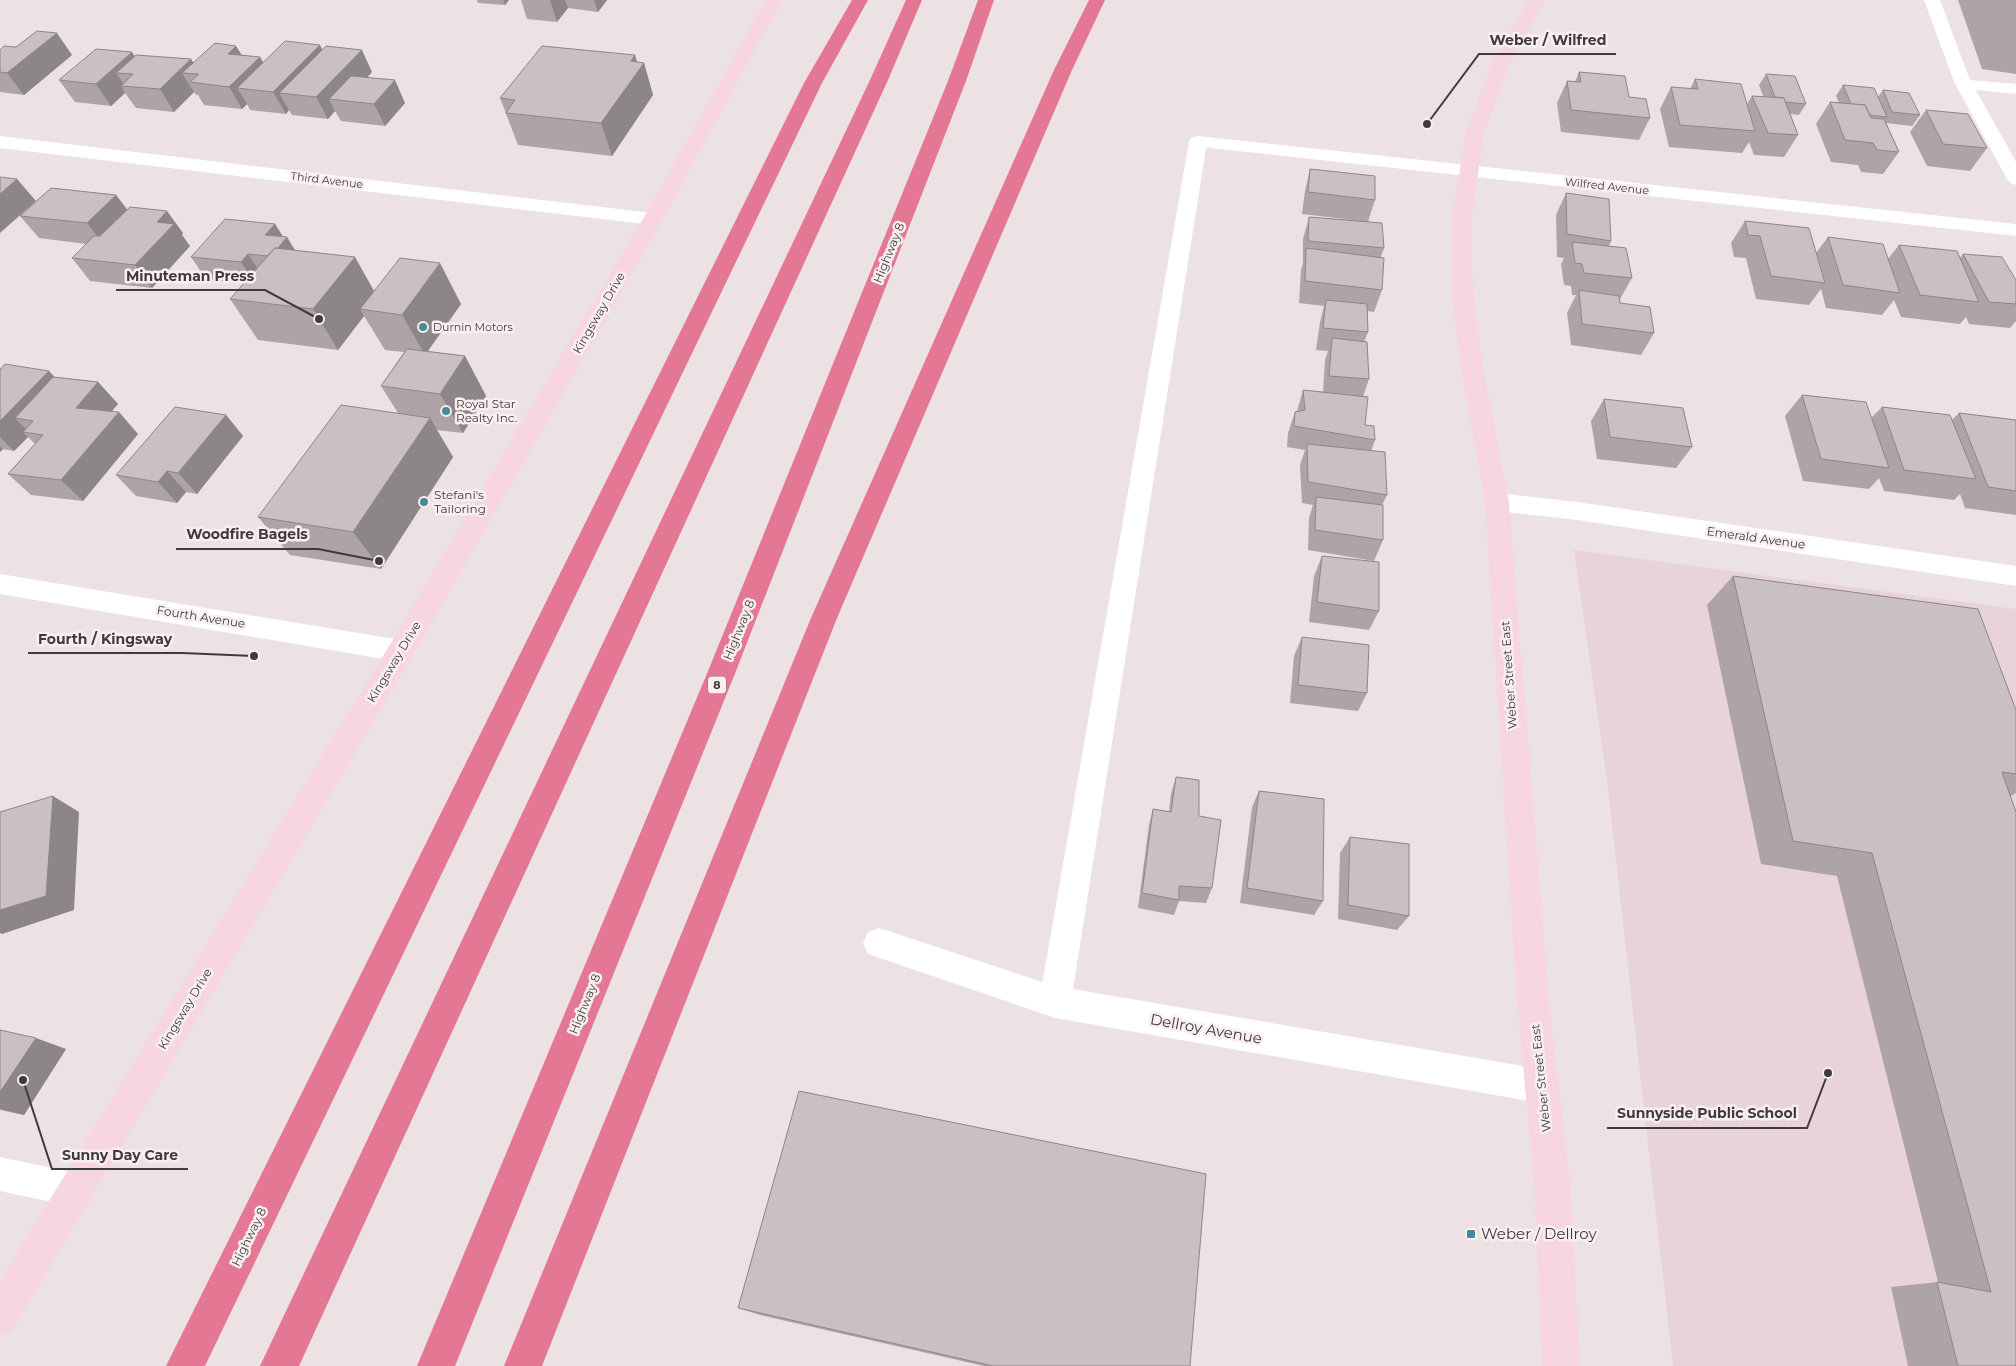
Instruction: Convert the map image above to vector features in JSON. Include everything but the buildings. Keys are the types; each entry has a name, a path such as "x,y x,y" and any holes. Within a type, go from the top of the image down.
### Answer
{"highway":[{"path":"813,83 860,0"},
{"path":"279,1366 875,90 914,0"},
{"name":"Highway 8","path":"436,1366 720,676 954,90 986,0"},
{"path":"523,1366 824,618 1063,70 1097,0"},
{"path":"813,83 836,9"},
{"name":"Highway 8","path":"185,1366 813,83"}],"main road":[{"name":"Kingsway Drive","path":"0,1316 401,651 654,219 774,0"},
{"name":"Weber Street East","path":"1537,0 1500,65 1475,133 1461,222 1462,290 1472,369 1496,502 1532,991 1552,1183 1562,1366"}],"street":[{"name":"Third Avenue","path":"0,142 654,219"},
{"name":"Wilfred Avenue","path":"1198,142 2016,230"},
{"name":"Emerald Avenue","path":"1496,502 1587,513 2016,576"},
{"name":"Fourth Avenue","path":"0,584 401,651"},
{"name":"Dellroy Avenue","path":"879,943 1056,1002 1541,1086"}],"lane":[{"path":"1932,0 1963,84 2016,179"},
{"path":"1963,84 2016,90"},
{"path":"1056,1002 1198,142"},
{"path":"0,1174 75,1190"}],"shaded area":[{"path":"1574,550 2016,609 2016,1366 1673,1366 1607,780"}],"place":[{"name":"Weber / Wilfred","path":"1427,124"},
{"name":"Minuteman Press","path":"319,319"},
{"name":"Durnin Motors","path":"423,327"},
{"name":"Royal Star Realty Inc.","path":"446,411"},
{"name":"Stefani's Tailoring","path":"424,502"},
{"name":"Woodfire Bagels","path":"379,561"},
{"name":"Fourth / Kingsway","path":"254,656"},
{"name":"Sunnyside Public School","path":"1828,1073"},
{"name":"Sunny Day Care","path":"23,1080"},
{"name":"Weber / Dellroy","path":"1471,1234"}]}
